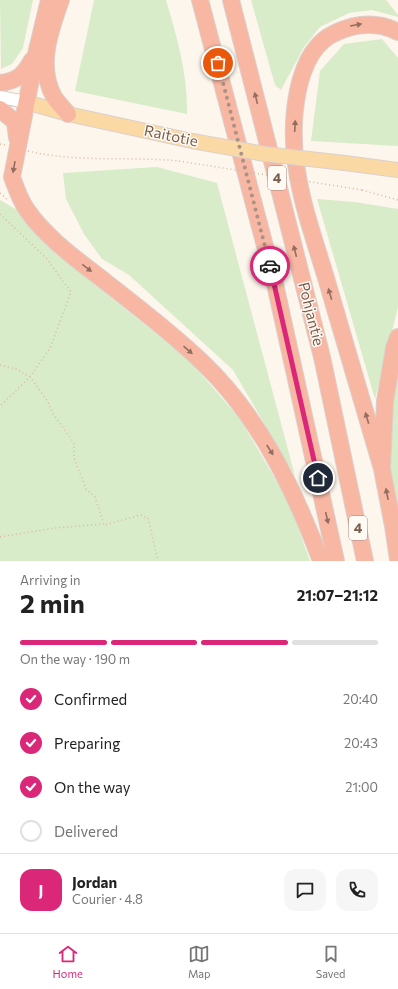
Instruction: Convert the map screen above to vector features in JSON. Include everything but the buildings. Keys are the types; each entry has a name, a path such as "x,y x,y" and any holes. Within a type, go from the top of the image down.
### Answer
{"highway":[{"path":"49,0 26,102 22,148 12,177 26,209 37,223 80,262 139,308 203,363 230,392 274,456 312,536 321,561"},
{"path":"61,0 45,55 47,77 54,98 68,114"},
{"path":"189,0 218,63"},
{"name":"Pohjantie","path":"200,0 218,63 275,284 336,561"},
{"name":"Pohjantie","path":"231,0 322,357 366,561"},
{"path":"398,32 378,25 358,24 332,34 323,41 308,59 304,71 297,102 294,139 296,164 308,216 382,469 394,526 398,560"},
{"path":"0,83 18,79 25,72 36,54"},
{"path":"0,109 15,122 22,148"},
{"path":"382,469 385,402 394,348 398,337"}],"main road":[{"name":"Raitotie","path":"0,97 26,102 68,114 192,141 265,154 345,163 385,170 398,170"},
{"name":"Raitotie","path":"345,163 398,163"}],"path":[{"path":"22,148 67,158 152,158 179,161 362,190 398,200"},
{"path":"0,214 46,258 71,292 50,348 30,377 0,406"},
{"path":"0,365 16,369 30,377 48,402 53,414 74,443 74,458 86,489 95,497 103,524"},
{"path":"0,537 63,527 104,525 140,515 148,518 158,561"}],"green space":[{"path":"0,0 33,0 23,48 12,64 1,69"},
{"path":"94,0 166,0 178,42 184,71 187,114 75,91"},
{"path":"251,0 386,0 398,17 372,10 349,13 320,27 304,47 281,90 275,85"},
{"path":"382,39 398,58 398,146 311,141 320,71 344,44"},
{"path":"157,167 217,183 295,476 233,370 129,275 102,259 84,234 66,199 63,173"},
{"path":"317,199 355,202 398,209 398,307 375,399"},
{"path":"0,200 24,214 39,238 57,255 93,279 93,283 189,360 240,419 289,502 310,561 0,561"},
{"path":"398,352 398,532 388,461 395,363"}],"way so far":[{"path":"218,63 270,266"}],"route":[{"path":"270,266 318,478"}]}
